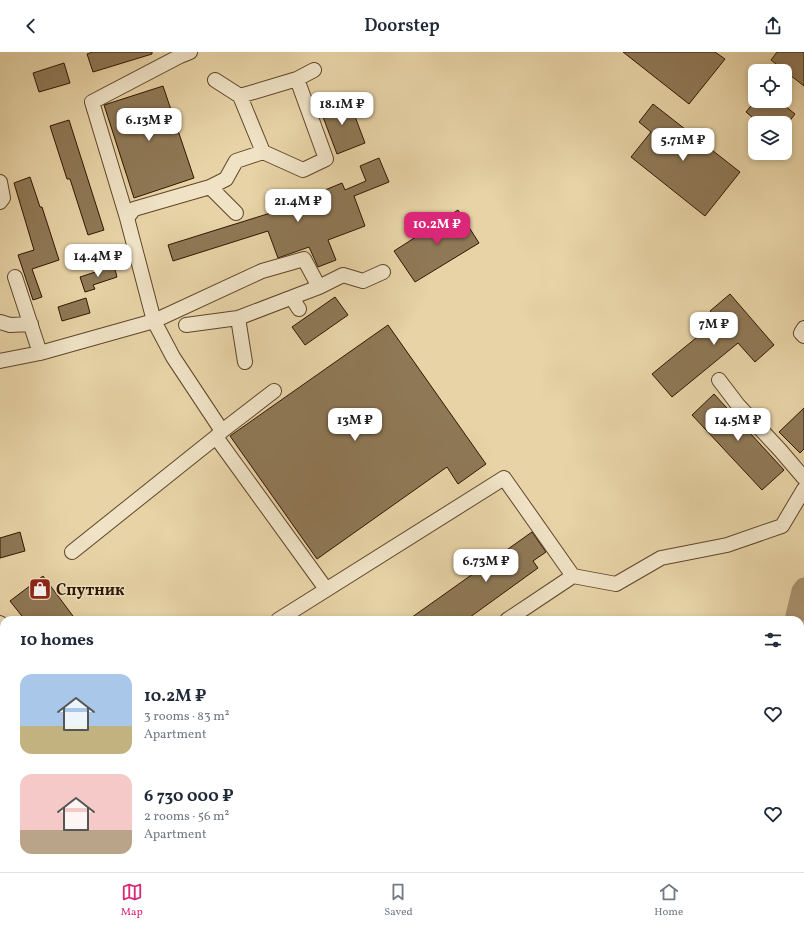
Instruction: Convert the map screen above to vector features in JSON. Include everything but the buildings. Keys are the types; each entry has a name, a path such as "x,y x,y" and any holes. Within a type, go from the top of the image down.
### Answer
{"lane":[{"path":"190,52 92,102 127,218 154,322 219,434 326,589"},
{"path":"240,96 297,79 314,70"},
{"path":"127,218 134,209 210,187 226,179 236,161 263,152 303,170 326,159 297,79"},
{"path":"216,80 240,96 263,152"},
{"path":"0,182 3,198 0,202"},
{"path":"210,187 236,213"},
{"path":"0,361 40,353 154,322 262,270 304,259 319,288"},
{"path":"186,325 238,318 296,304 319,288 343,275 363,281 383,272"},
{"path":"14,277 40,353"},
{"path":"238,318 245,362"},
{"path":"0,322 10,325 31,324"},
{"path":"804,328 801,333 804,336"},
{"path":"719,380 738,405 804,478"},
{"path":"72,552 274,391"},
{"path":"284,616 504,478 573,576"},
{"path":"513,616 573,576 616,584 661,558 727,545 782,526 804,489"}],"waterway":[{"path":"795,616 801,591 804,587"}],"place":[{"name":"Спутник","path":"40,589"}]}
